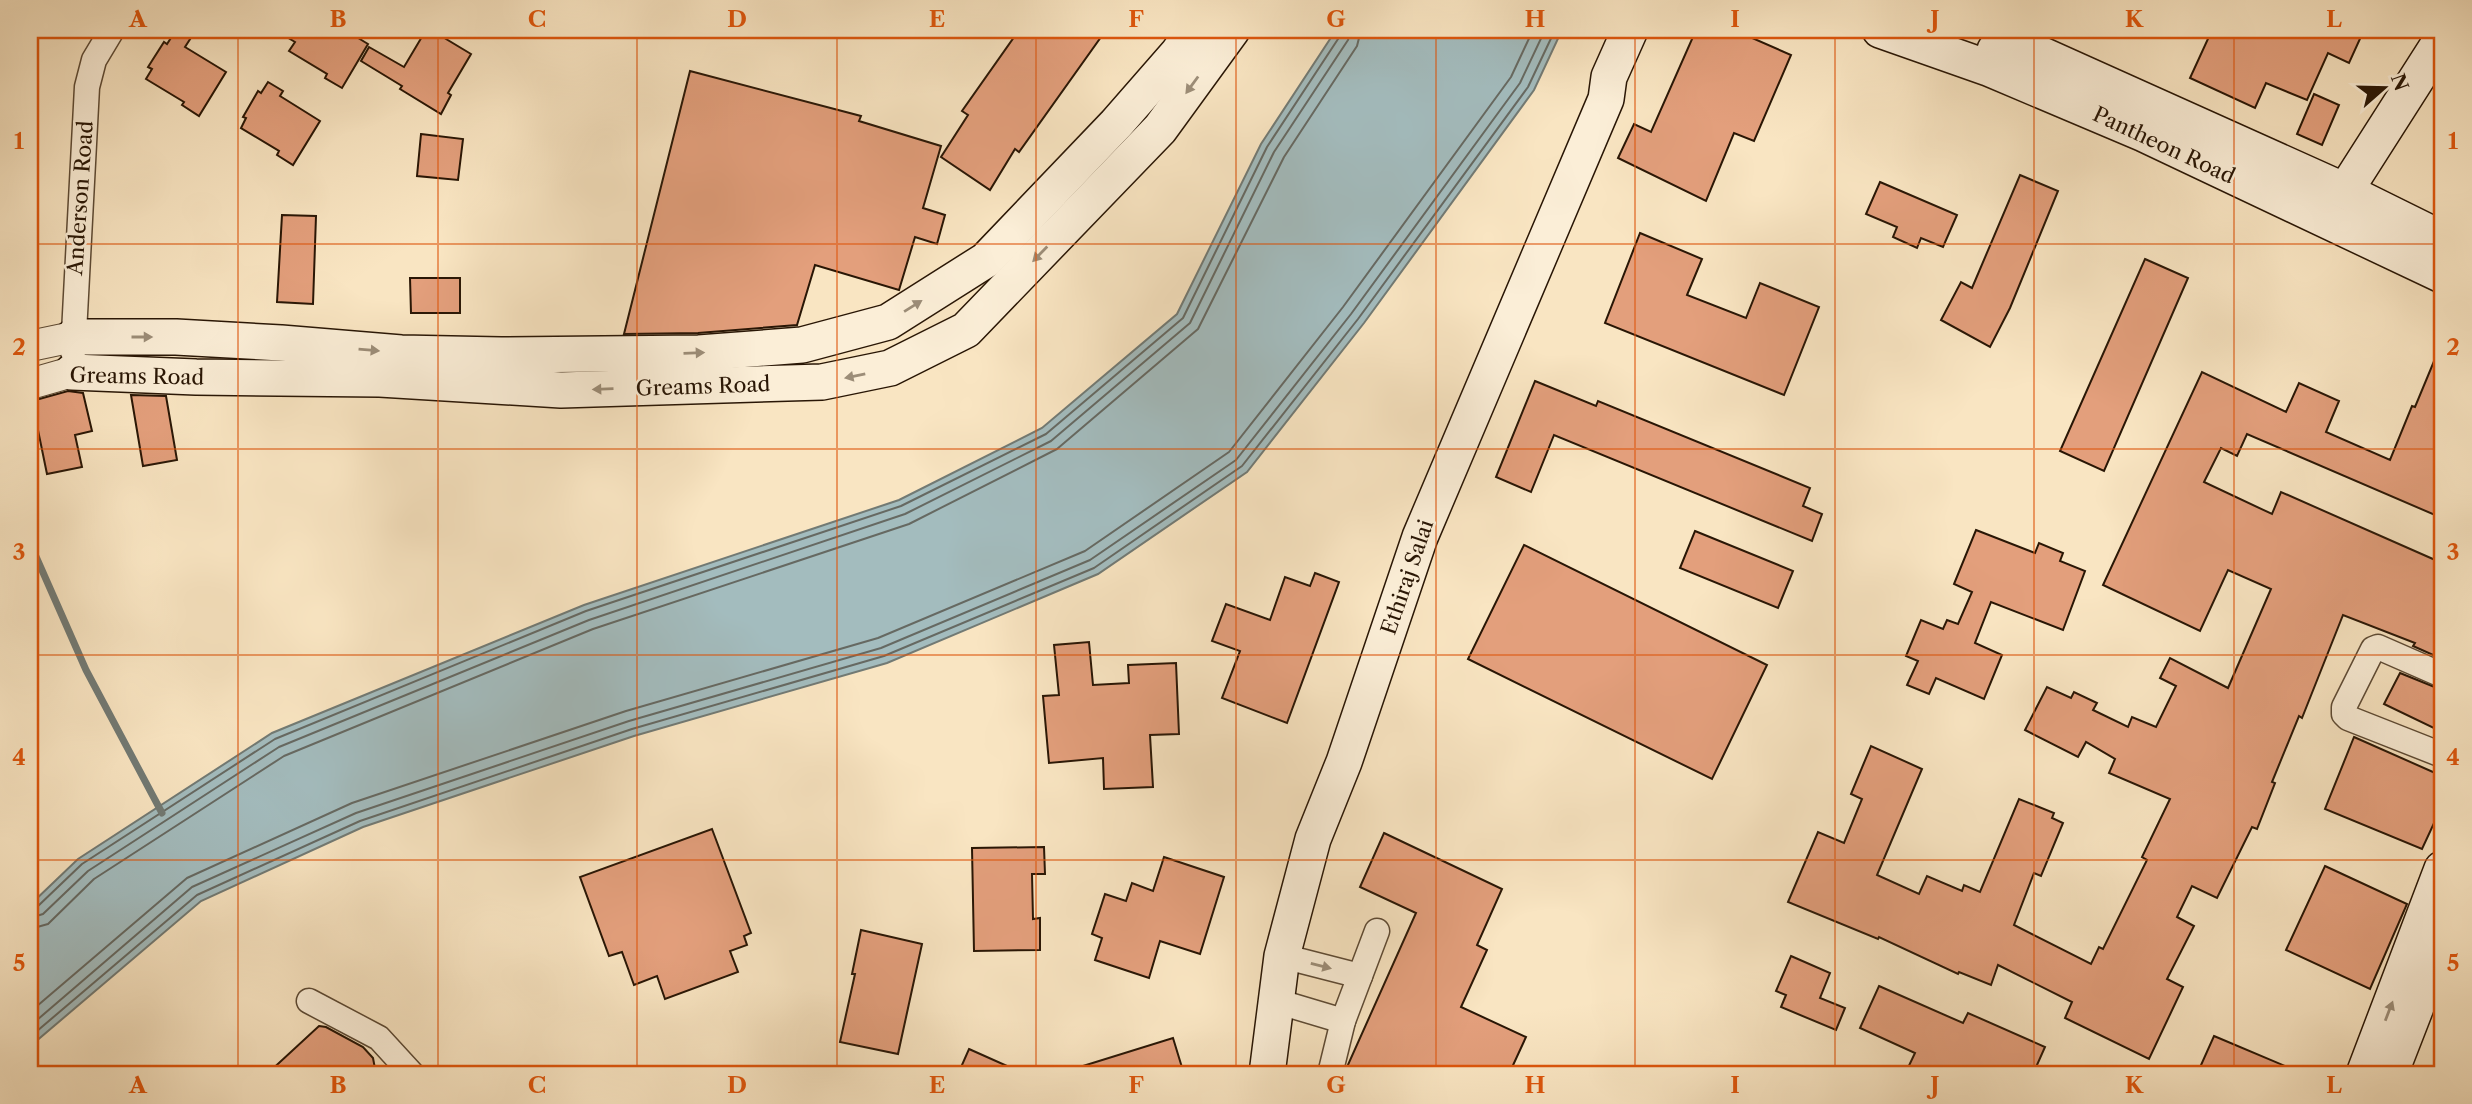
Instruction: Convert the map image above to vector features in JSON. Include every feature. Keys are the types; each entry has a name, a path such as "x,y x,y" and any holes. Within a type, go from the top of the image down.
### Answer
{"main road":[{"name":"Greams Road","path":"73,337 176,337 413,354 699,353 802,345 888,322 986,260 1116,124 1178,53 1194,30"},
{"name":"Greams Road","path":"72,372 380,379 561,390 822,383 890,369 966,331 1160,129 1232,30"},
{"name":"Ethiraj Salai","path":"1267,1074 1282,956 1313,839 1345,762 1420,537 1606,99 1609,77 1630,30"},
{"name":"Ethiraj Salai","path":"1606,99 1622,86 1647,30"},
{"name":"Pantheon Road","path":"1880,30 2002,56 2144,134 2442,275"},
{"path":"1942,30 2442,254"},
{"path":"2344,191 2442,39"},
{"path":"2002,56 2020,45 2344,191 2442,239"},
{"path":"2002,56 2013,95 2442,300"},
{"path":"2364,1074 2442,869"},
{"path":"2390,1074 2439,958"}],"street":[{"name":"Anderson Road","path":"72,372 87,87 94,60 112,30"},
{"name":"Greams Road","path":"30,346 73,337"},
{"name":"Greams Road","path":"30,384 72,372"},
{"path":"2442,675 2378,647 2373,649 2343,707 2348,718 2442,755"},
{"path":"1330,1074 1343,1021 1377,932"},
{"path":"1282,956 1360,976"},
{"path":"309,1001 379,1038 412,1074"},
{"path":"1276,1001 1343,1021"}],"water":[{"path":"1336,30 1562,30 1534,90 1364,323 1247,472 1098,574 887,663 634,736 363,827 201,901 30,1049 30,905 78,859 272,733 584,605 899,500 1042,428 1177,314 1261,144"}],"building":[{"path":"176,30 196,30 185,47 226,72 199,116 182,105 184,102 146,79 152,69 148,67 164,42 167,44"},
{"path":"275,30 345,30 368,44 342,88 325,78 327,74 289,51 295,42"},
{"path":"426,30 431,30 471,54 448,93 451,95 441,114 361,61 369,47 404,67"},
{"path":"1019,30 1106,30 1019,152 1015,149 990,190 941,157 968,115 962,111"},
{"path":"1696,30 1734,30 1791,55 1754,141 1734,133 1706,201 1618,158 1634,124 1651,132"},
{"path":"2212,30 2364,30 2349,63 2328,53 2307,100 2266,83 2255,108 2190,78"},
{"path":"690,71 861,116 859,121 941,146 923,208 945,215 937,244 915,237 899,290 815,265 797,325 698,333 624,334"},
{"path":"268,82 283,91 280,96 320,121 293,165 277,155 279,151 241,128 246,118 243,117 258,91 261,93"},
{"path":"2314,94 2339,105 2322,145 2297,134"},
{"path":"421,134 463,139 458,180 417,176"},
{"path":"2020,175 2058,191 2010,308 1990,347 1941,320 1961,282 1972,288"},
{"path":"1880,182 1957,215 1943,247 1921,238 1917,248 1893,237 1897,227 1866,214"},
{"path":"282,215 316,216 313,304 277,302"},
{"path":"1640,233 1702,259 1687,295 1746,318 1760,283 1819,307 1784,395 1605,323"},
{"path":"2145,259 2188,278 2104,471 2060,451"},
{"path":"410,278 460,278 460,313 411,313"},
{"path":"2442,342 2442,518 2247,434 2237,456 2221,448 2204,482 2272,514 2281,492 2442,563 2442,659 2413,646 2415,643 2343,615 2302,718 2299,716 2272,782 2275,783 2257,829 2252,827 2217,898 2192,886 2177,917 2194,926 2167,979 2183,987 2149,1059 2065,1018 2072,1002 1998,965 1991,985 1959,972 1958,974 1879,937 1878,939 1788,902 1818,832 1844,843 1862,799 1851,794 1871,746 1922,769 1877,875 1919,894 1927,876 1962,891 1964,885 1980,892 2019,799 2054,813 2052,818 2063,823 2041,876 2034,873 2014,925 2091,964 2099,947 2103,949 2147,860 2142,857 2170,799 2109,773 2115,759 2086,742 2078,757 2025,730 2047,687 2071,698 2074,692 2097,703 2093,710 2128,727 2132,717 2156,727 2176,686 2160,678 2170,658 2228,688 2271,589 2228,570 2200,631 2103,585 2202,372 2286,412 2299,383 2339,401 2326,432 2390,460"},
{"path":"1535,381 1596,406 1598,401 1810,488 1803,506 1822,514 1812,541 1554,435 1531,492 1496,477"},
{"path":"68,391 83,393 92,431 75,435 82,467 47,474 32,401"},
{"path":"131,395 166,396 177,460 143,466"},
{"path":"1976,530 2035,553 2039,543 2063,553 2060,561 2085,571 2063,630 1991,602 1975,643 2002,655 1984,699 1936,678 1929,694 1907,685 1918,661 1906,656 1921,620 1943,629 1947,620 1958,624 1972,592 1954,584"},
{"path":"1695,531 1793,571 1778,608 1680,568"},
{"path":"1524,545 1767,665 1712,779 1468,659"},
{"path":"1315,573 1339,582 1287,723 1222,698 1240,651 1212,641 1226,604 1270,620 1285,577 1310,586"},
{"path":"1089,642 1093,685 1129,683 1128,665 1176,663 1179,734 1150,735 1153,787 1104,789 1103,758 1049,763 1043,696 1059,695 1054,645"},
{"path":"2400,673 2442,690 2442,732 2384,704"},
{"path":"2354,737 2442,776 2442,806 2422,849 2325,809"},
{"path":"712,829 751,933 744,936 747,945 730,951 738,972 665,999 657,976 634,985 622,952 609,956 580,877"},
{"path":"1384,833 1502,889 1477,945 1487,950 1461,1007 1526,1037 1509,1074 1362,1074 1347,1067 1416,913 1360,887"},
{"path":"1044,847 1045,874 1032,874 1033,919 1040,918 1040,950 974,951 972,848"},
{"path":"1164,857 1224,877 1200,954 1160,941 1149,978 1095,960 1102,938 1092,934 1105,894 1126,901 1132,883 1153,891"},
{"path":"2325,866 2407,904 2370,989 2286,950"},
{"path":"861,930 922,944 898,1054 840,1042 855,974 852,974"},
{"path":"1791,956 1830,973 1820,998 1845,1008 1836,1030 1781,1007 1786,995 1776,991"},
{"path":"1879,986 1963,1023 1968,1013 2045,1047 2033,1074 1905,1074 1915,1053 1860,1028"},
{"path":"319,1026 326,1027 363,1047 373,1058 376,1074 267,1074"},
{"path":"2214,1036 2304,1074 2197,1074"},
{"path":"1173,1038 1184,1074 1070,1074 1070,1070"},
{"path":"969,1049 1025,1074 958,1074"}],"waterway":[{"path":"30,543 86,670 162,813"}]}
